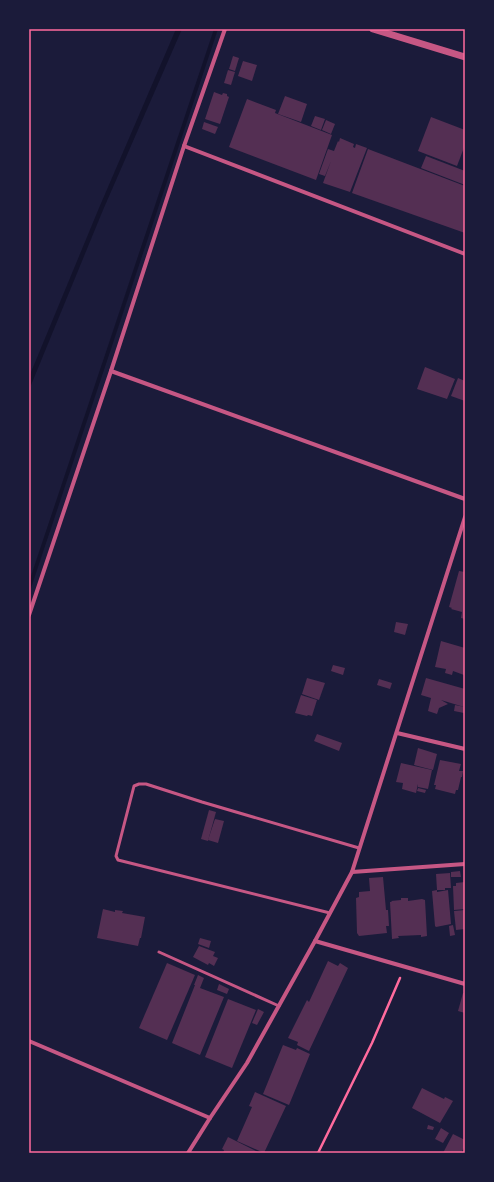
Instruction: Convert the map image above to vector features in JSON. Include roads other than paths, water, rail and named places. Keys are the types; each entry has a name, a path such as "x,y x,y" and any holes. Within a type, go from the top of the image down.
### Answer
{"street":[{"path":"29,615 111,371 184,146 225,29"},
{"path":"374,29 465,57"},
{"path":"184,146 465,254"},
{"path":"111,371 465,499"},
{"path":"188,1153 247,1063 316,941 352,872 465,517"},
{"path":"397,733 465,749"},
{"path":"352,872 465,864"},
{"path":"316,941 465,984"},
{"path":"29,1041 210,1118"}],"lane":[{"path":"330,913 118,860 116,856 134,786 138,784 146,784 359,848"},
{"path":"159,952 279,1006"}]}
